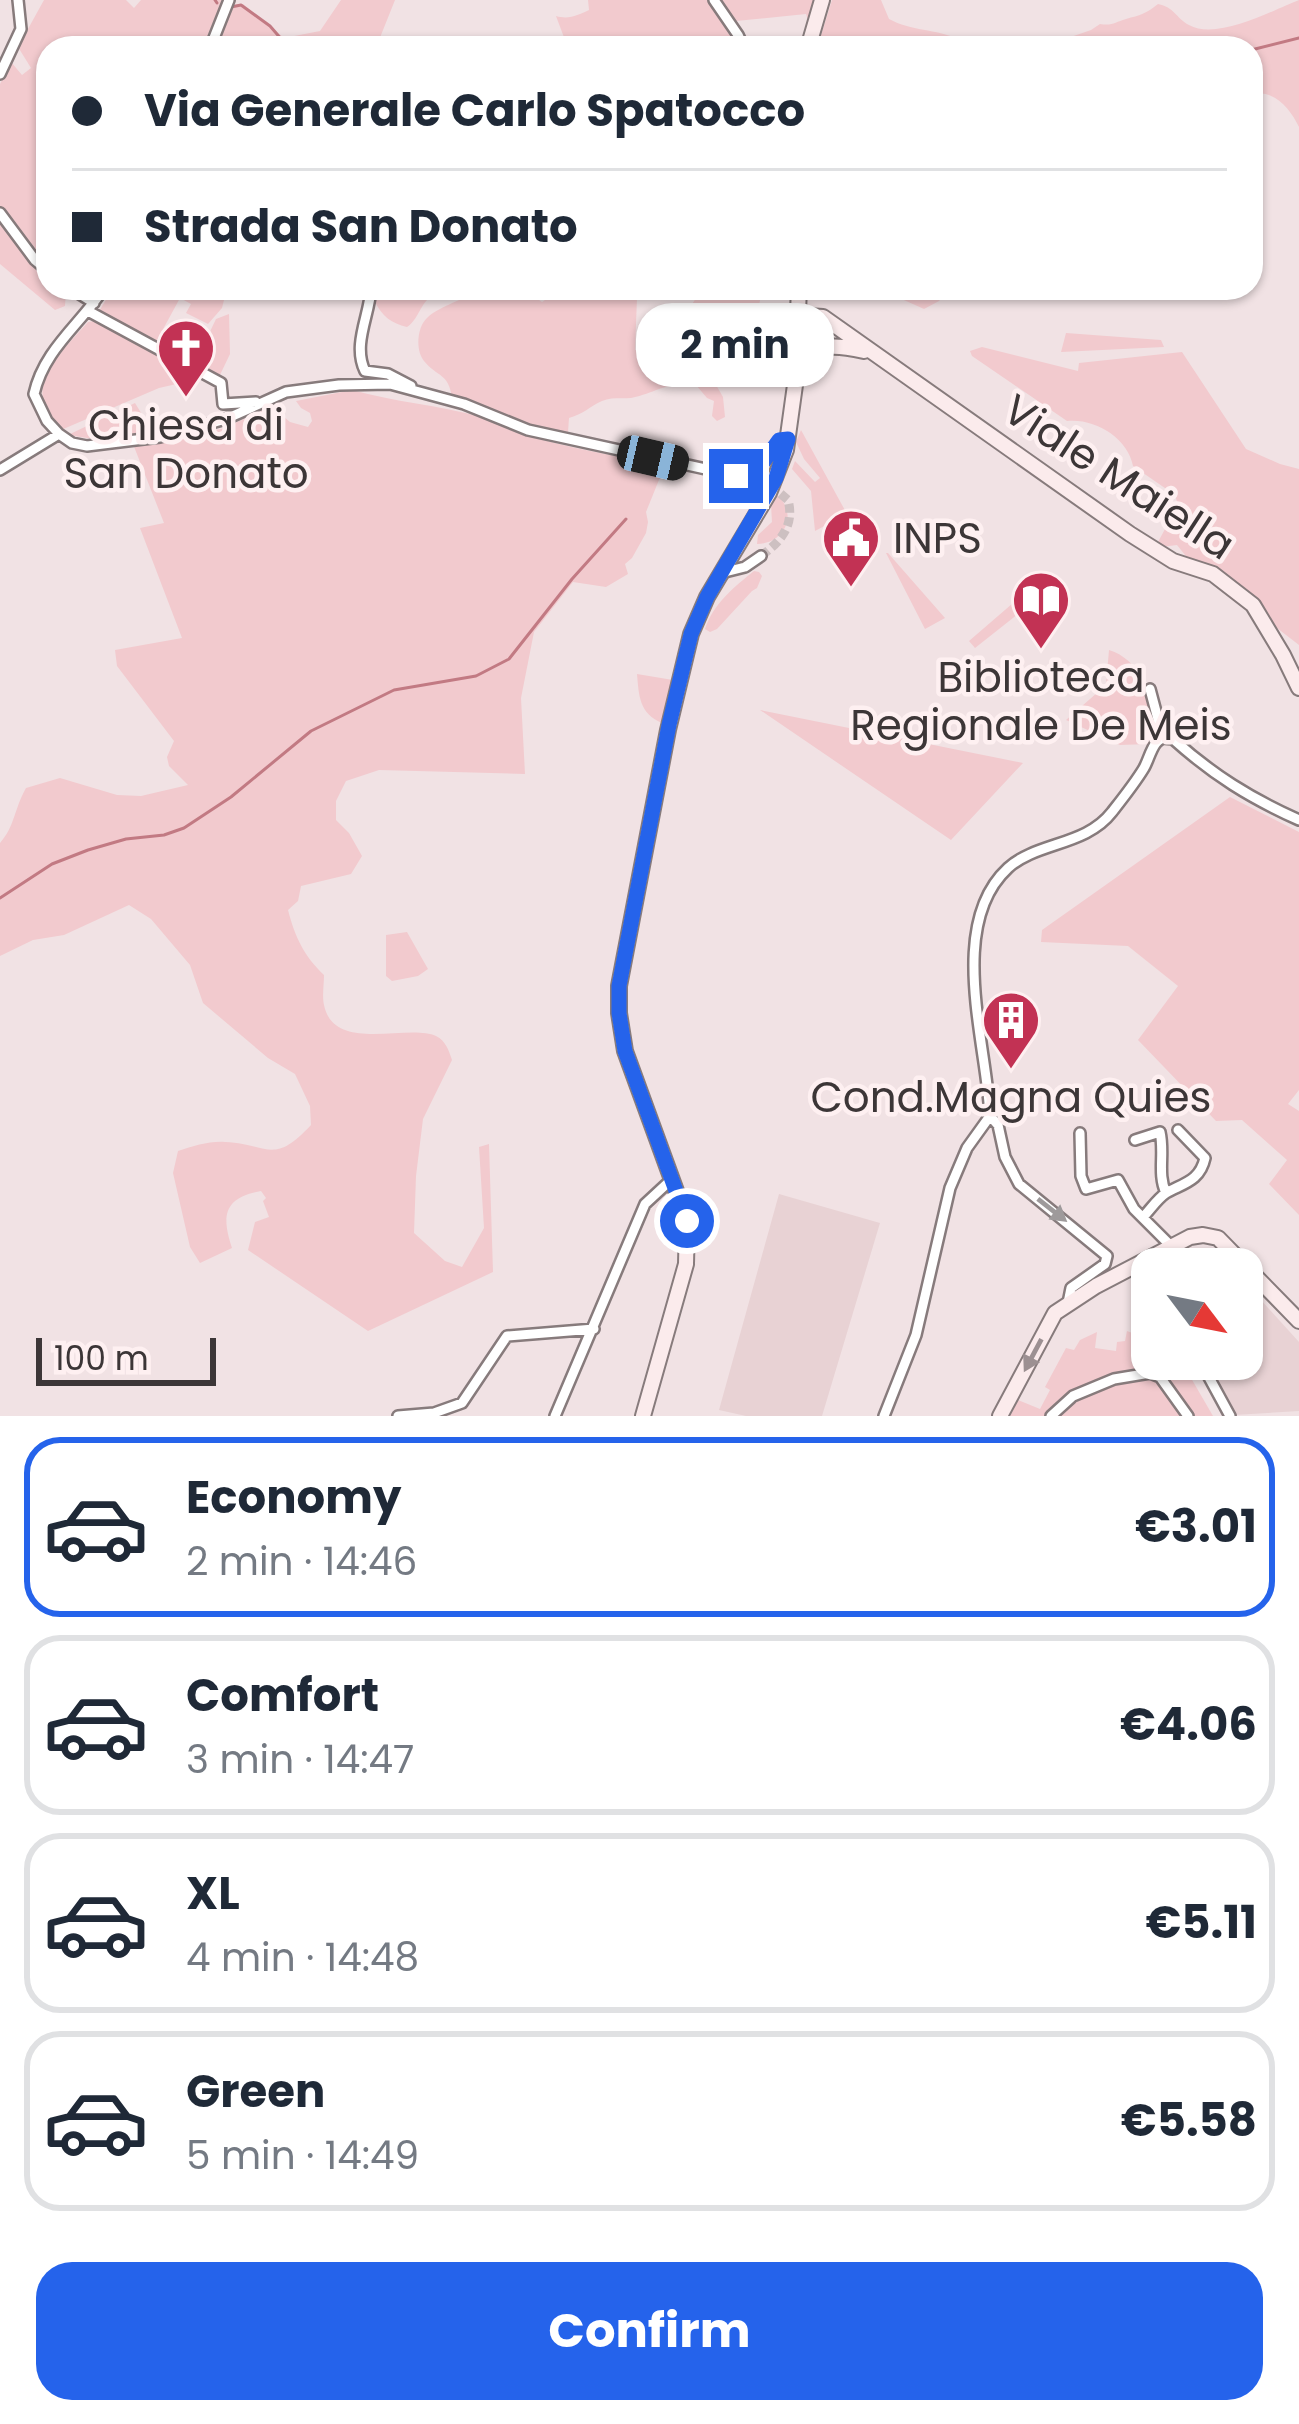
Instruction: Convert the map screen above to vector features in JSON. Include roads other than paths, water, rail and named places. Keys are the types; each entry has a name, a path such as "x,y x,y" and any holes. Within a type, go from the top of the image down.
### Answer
{"main road":[{"path":"812,36 822,0"},
{"path":"643,1416 686,1264 687,1221 625,1051 619,986 647,833 696,621 776,478 788,439 800,300"},
{"path":"795,385 807,357 832,334 809,300"},
{"path":"797,333 806,316 822,318"},
{"name":"Viale Maiella","path":"822,318 1130,534 1173,561 1213,574 1253,605 1299,688"},
{"path":"797,333 804,348 820,349"},
{"name":"Viale Maiella","path":"820,349 842,346 870,352"},
{"path":"1172,1247 1203,1235 1218,1238 1299,1321"},
{"path":"1000,1416 1055,1313 1096,1286 1131,1273"}],"street":[{"path":"0,74 21,29 19,0"},
{"path":"215,36 229,0"},
{"path":"714,0 738,36"},
{"path":"0,213 36,261"},
{"path":"83,300 220,383 223,404 265,402"},
{"path":"96,300 48,356 34,394 47,422 72,443 87,446 160,437 226,419 286,392 353,384 390,384 464,404 528,430 758,480 779,440 788,439"},
{"path":"371,300 364,316 360,361 365,371 388,374 426,394"},
{"path":"0,470 59,434"},
{"path":"721,573 761,556 736,548"},
{"path":"1150,688 1163,738"},
{"path":"1068,1305 1071,1288 1105,1264 1107,1256 1019,1184 1005,1156 998,1125 990,1116 972,962 977,925 990,893 1009,867 1074,840 1107,819 1163,738 1173,739 1253,799 1299,820"},
{"path":"884,1416 916,1335 950,1188 967,1148 990,1116"},
{"path":"1143,1217 1166,1193 1182,1188 1204,1167 1205,1158 1178,1130"},
{"path":"1135,1140 1160,1132 1166,1193"},
{"path":"1080,1133 1086,1190 1118,1180 1135,1209 1172,1247"},
{"path":"555,1416 645,1204 672,1179"},
{"path":"398,1416 434,1414 462,1403 508,1336 594,1329"},
{"path":"1051,1416 1073,1396 1114,1378 1150,1373 1160,1377 1188,1416"},
{"path":"1210,1380 1230,1416"}],"waterway":[{"path":"231,7 241,5 279,36"},
{"path":"1263,47 1299,38"},
{"path":"0,898 52,864 88,850 184,828 231,797 311,731 394,690 476,676 509,659 626,519"}],"tunnel":[{"path":"761,556 780,539 789,518 788,500 769,484"}],"place":[{"name":"Chiesa di San Donato","path":"186,399"},
{"name":"INPS","path":"851,589"},
{"name":"Biblioteca Regionale De Meis","path":"1041,651"},
{"name":"Cond.Magna Quies","path":"1011,1071"}]}
